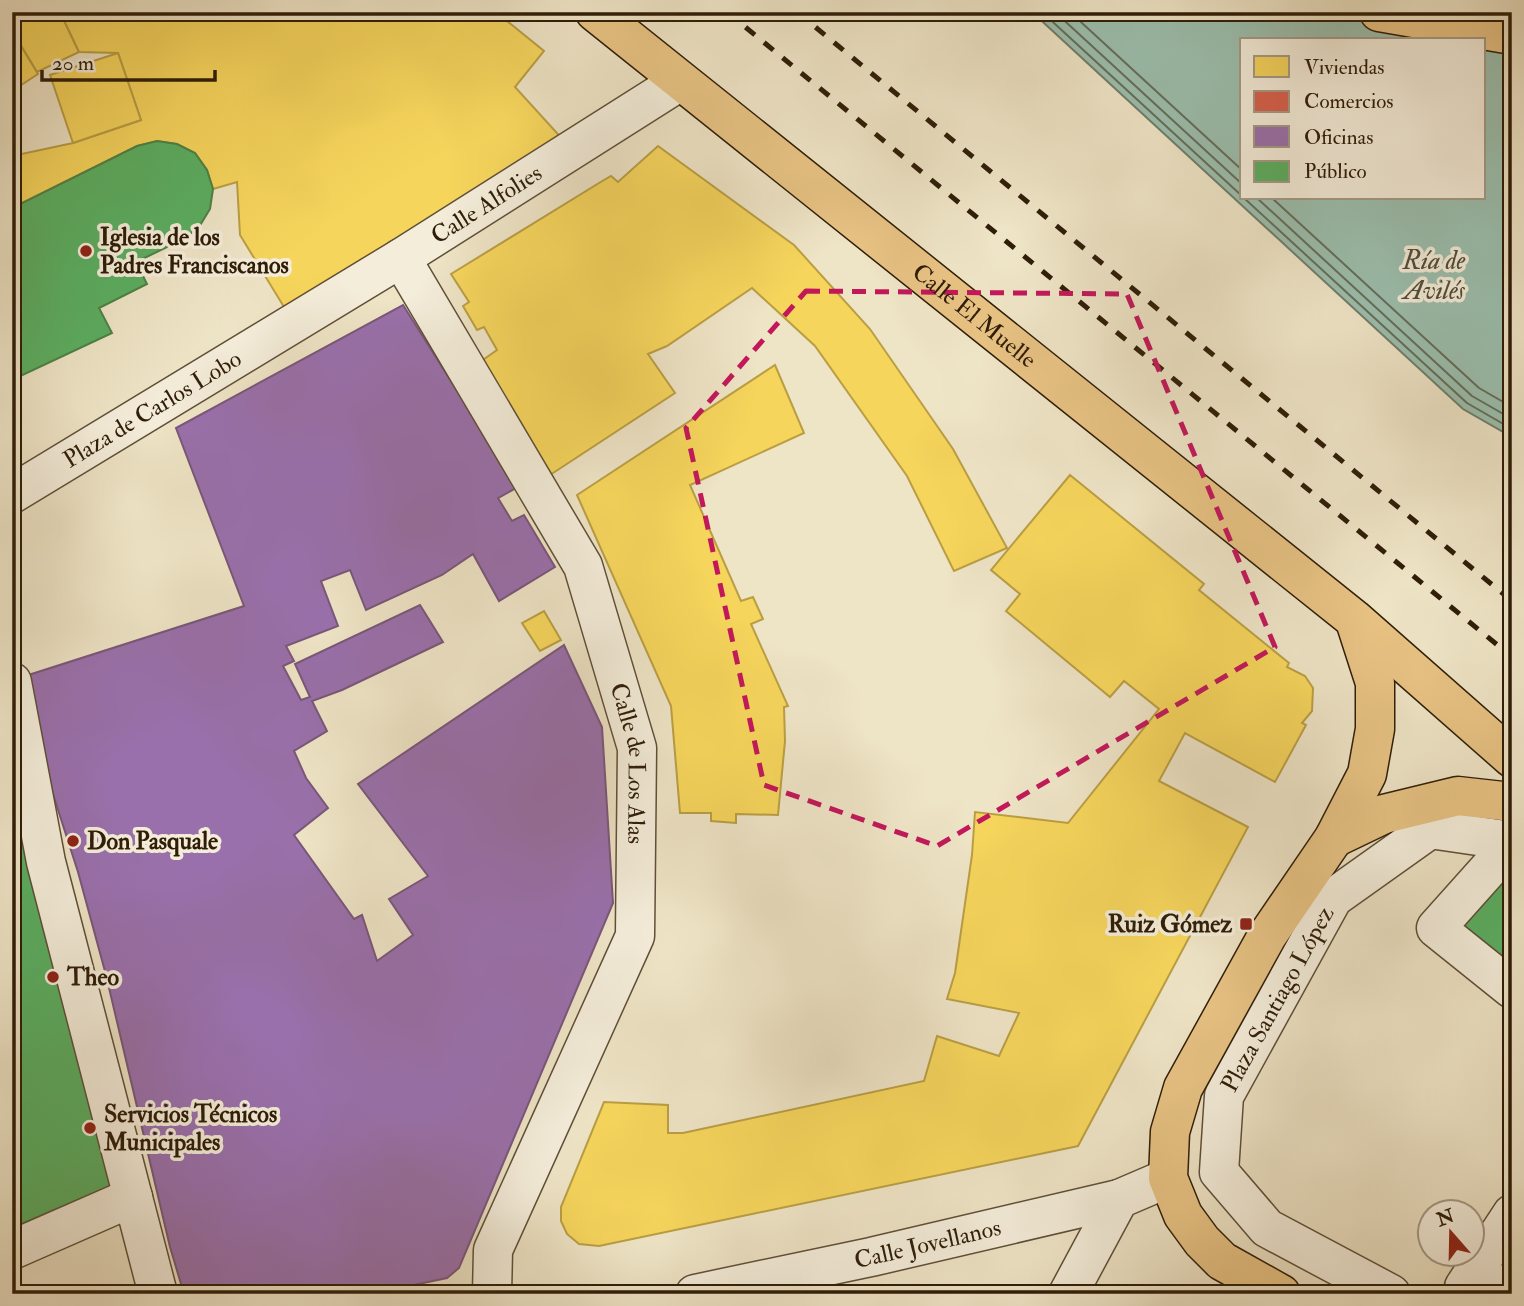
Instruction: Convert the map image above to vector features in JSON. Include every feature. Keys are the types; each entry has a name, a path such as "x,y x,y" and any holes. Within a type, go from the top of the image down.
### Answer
{"main road":[{"name":"Calle El Muelle","path":"596,12 680,82 1354,619 1512,758"},
{"path":"1379,12 1512,35"},
{"path":"1281,1294 1222,1261 1202,1241 1183,1215 1168,1178 1170,1132 1183,1088 1267,936 1334,838 1367,774 1375,729 1375,683 1354,619"},
{"path":"1334,838 1384,814 1458,796 1512,802"}],"street":[{"name":"Calle Alfolies","path":"293,323 680,82"},
{"name":"Calle de Los Alas","path":"401,258 583,566 637,748 635,936 493,1250 492,1294"},
{"name":"Plaza de Carlos Lobo","path":"12,494 293,323"},
{"path":"12,682 46,862 158,1294"},
{"name":"Plaza Santiago López","path":"1391,1294 1267,1228 1219,1171 1224,1096 1333,898 1430,829 1512,842"},
{"name":"Plaza Santiago López","path":"1512,842 1436,928 1512,989"},
{"name":"Calle Jovellanos","path":"695,1294 872,1257 1119,1199 1168,1178"},
{"path":"12,1250 133,1197"},
{"path":"1069,1294 1119,1199"},
{"path":"1473,1294 1464,1287 1512,1214"},
{"path":"1504,1294 1512,1281"}],"highlighted area":[{"path":"806,291 1127,294 1275,647 937,846 764,785 686,428"}],"water":[{"name":"Ría de Avilés","path":"1032,12 1512,12 1512,437 1463,409"}],"building: Viviendas":[{"path":"12,12 60,12 79,52 37,72 12,31"},
{"path":"60,12 496,12 544,51 515,87 566,143 284,307 240,235 237,182 213,189 207,170 195,153 177,144 157,141 137,146 12,208 12,156 73,143 141,120 118,53 79,52"},
{"path":"12,31 38,74 12,91"},
{"path":"118,53 141,120 73,143 50,75"},
{"path":"658,146 794,245 870,329 953,449 1007,548 954,571 907,476 815,346 752,288 667,346 648,354 675,393 547,477 470,369 497,350 484,327 477,330 463,306 469,302 451,274 611,176 618,182"},
{"path":"775,365 804,433 690,485 741,601 753,597 763,619 751,624 788,706 784,707 785,741 778,815 736,814 736,823 711,821 711,813 680,813 671,706 577,495"},
{"path":"1070,475 1204,584 1199,590 1289,663 1287,667 1305,676 1313,688 1312,711 1302,723 1306,725 1275,782 1185,733 1159,781 1248,827 1078,1146 599,1246 579,1244 567,1234 561,1221 561,1207 604,1102 668,1105 668,1133 683,1133 924,1081 937,1036 999,1056 1019,1013 947,999 955,973 972,855 975,812 1068,823 1159,709 1124,681 1110,697 1006,611 1020,594 991,570"},
{"path":"544,611 561,640 540,651 522,623"}],"building: Comercios":[{"path":"868,1288 887,1294 811,1294 813,1290"}],"building: Oficinas":[{"path":"403,305 518,487 498,498 512,521 524,515 555,567 499,601 473,554 442,575 366,610 350,570 321,581 338,626 286,646 294,661 283,666 301,700 310,697 295,664 420,605 443,642 342,690 312,701 327,731 294,751 306,778 328,808 294,835 354,919 362,915 377,961 413,935 389,899 428,876 358,784 564,645 602,727 613,903 459,1268 447,1278 371,1294 184,1294 170,1247 106,975 78,872 16,679 244,606 176,428"}],"building: Público":[{"name":"Iglesia de los Padres Franciscanos","path":"157,141 177,144 195,153 207,170 213,189 210,209 199,227 184,239 136,262 147,284 99,308 112,333 12,380 12,208 137,146"},
{"path":"18,822 115,1184 12,1228 12,823"},
{"path":"1512,851 1512,987 1445,932"}],"railway":[{"path":"727,12 1512,657"},
{"path":"797,12 1512,601"}],"place":[{"name":"Iglesia de los Padres Franciscanos","path":"86,251"},
{"name":"Don Pasquale","path":"73,841"},
{"name":"Ruiz Gómez","path":"1246,924"},
{"name":"Theo","path":"53,977"},
{"name":"Servicios Técnicos Municipales","path":"90,1128"}]}
